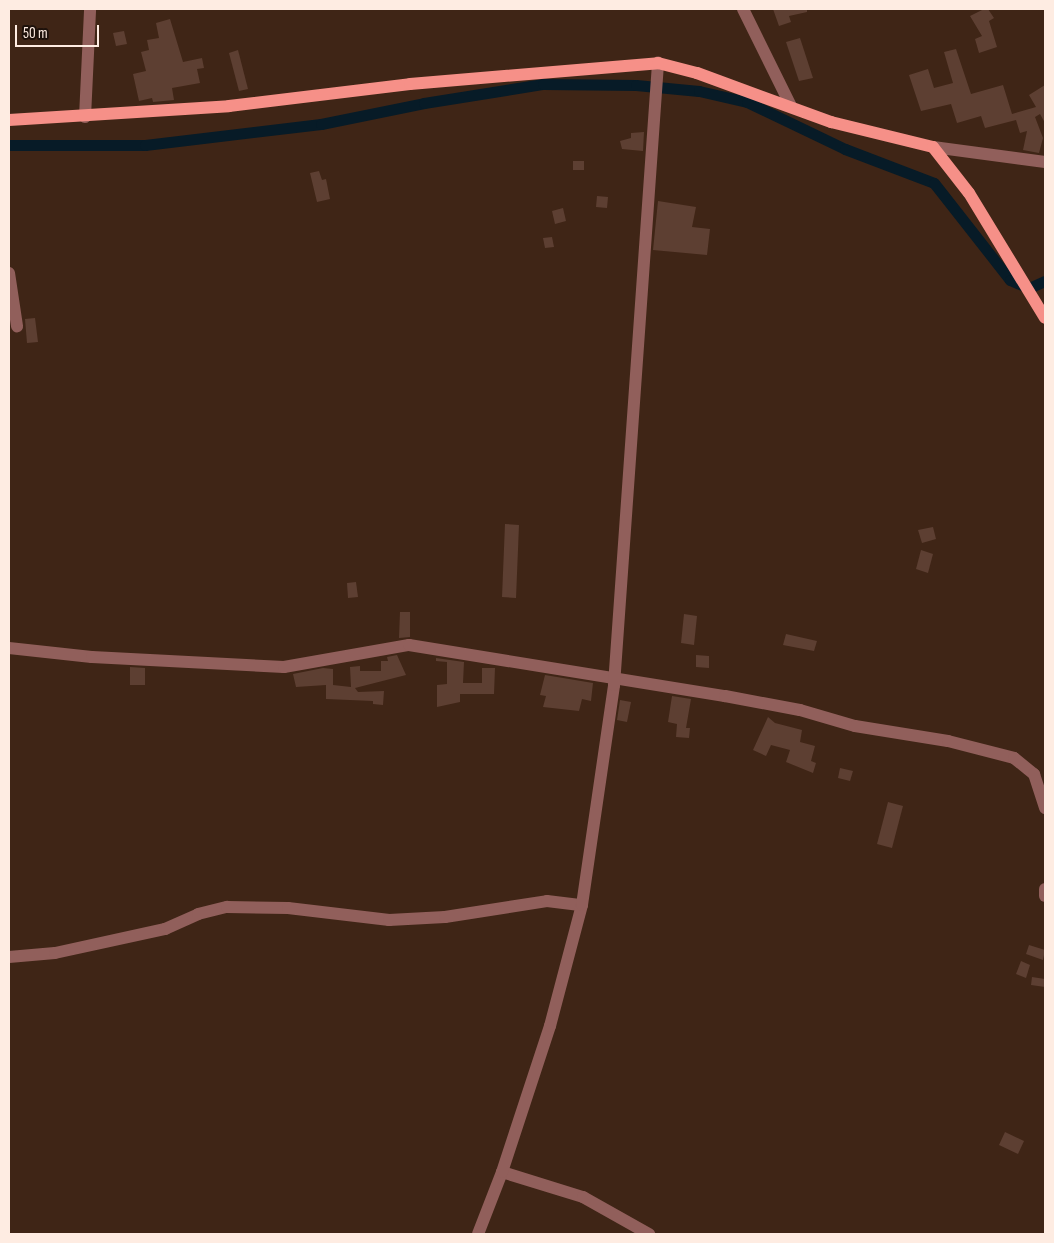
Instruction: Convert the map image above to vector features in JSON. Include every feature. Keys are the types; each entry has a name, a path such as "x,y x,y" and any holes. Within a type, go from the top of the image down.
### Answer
{"main road":[{"path":"9,120 229,106 536,72 657,69 697,72 831,122 933,147 969,193 1045,318"}],"street":[{"path":"85,116 90,9"},
{"path":"743,9 791,106"},
{"path":"478,1234 502,1172 550,1026 582,905 614,678 656,111 657,69"},
{"path":"933,147 1045,162"},
{"path":"9,273 17,326"},
{"path":"9,648 92,657 284,667 409,645 800,710 855,726 948,741 1014,758 1034,774 1045,808"},
{"path":"1045,889 1045,896"},
{"path":"9,957 55,953 165,929 198,914 227,907 288,908 389,920 444,916 547,901 582,905"},
{"path":"502,1172 583,1197 649,1234"}],"building":[{"path":"773,9 807,9 807,12 789,16 791,22 779,26"},
{"path":"988,9 994,18 989,21 997,47 979,53 975,39 982,36 970,16"},
{"path":"170,19 183,62 202,58 204,68 197,69 200,83 172,88 174,100 153,102 152,98 139,101 133,74 146,71 141,52 149,50 147,40 159,38 156,23"},
{"path":"124,31 127,44 116,46 113,33"},
{"path":"800,38 813,78 799,81 786,42"},
{"path":"956,49 971,94 1003,85 1012,114 1036,107 1029,95 1045,85 1045,123 1040,114 1035,117 1043,138 1039,153 1023,150 1027,131 1020,133 1016,120 985,128 981,116 957,123 951,104 921,111 909,75 928,69 934,88 953,83 944,52"},
{"path":"238,50 248,89 239,91 229,53"},
{"path":"644,132 643,151 622,149 620,141 631,138 631,133"},
{"path":"573,161 584,161 584,170 573,170"},
{"path":"319,171 322,180 326,179 330,199 317,202 310,173"},
{"path":"597,196 608,197 607,208 596,207"},
{"path":"658,201 696,207 692,227 710,229 707,255 653,250"},
{"path":"563,208 566,221 555,224 552,211"},
{"path":"552,237 554,247 545,248 543,238"},
{"path":"35,318 38,342 27,343 25,319"},
{"path":"505,524 519,525 516,598 502,597"},
{"path":"933,527 936,539 922,543 918,530"},
{"path":"921,550 933,554 928,573 916,569"},
{"path":"356,582 358,597 348,598 347,583"},
{"path":"400,612 410,612 410,637 399,638"},
{"path":"684,614 697,616 694,645 681,643"},
{"path":"786,634 817,641 814,651 783,645"},
{"path":"397,655 406,675 355,688 358,692 384,691 383,705 373,704 373,701 326,699 326,685 296,687 293,674 323,668 333,669 333,685 351,687 350,667 360,666 360,671 381,671 381,661 388,661 387,657"},
{"path":"696,655 709,656 709,668 696,667"},
{"path":"436,658 464,662 463,683 482,683 482,668 495,668 494,694 460,694 460,702 437,707 437,685 447,684 447,662 436,661"},
{"path":"130,667 145,668 145,685 130,685"},
{"path":"545,675 593,683 591,701 582,699 579,711 543,707 546,696 540,695"},
{"path":"672,696 691,699 686,728 690,728 689,738 676,737 677,724 668,722"},
{"path":"620,700 631,702 627,722 617,720"},
{"path":"768,717 775,723 802,730 800,742 815,746 811,761 816,763 813,773 786,762 790,750 771,745 766,756 753,750"},
{"path":"840,768 853,771 850,781 838,778"},
{"path":"888,802 903,806 892,848 877,844"},
{"path":"1029,945 1045,950 1043,960 1026,954"},
{"path":"1021,961 1030,965 1026,978 1016,974"},
{"path":"1032,977 1045,979 1045,987 1031,985"},
{"path":"1005,1132 1024,1141 1018,1154 999,1145"}],"waterway":[{"path":"9,145 145,145 321,124 424,103 543,84 636,85 699,91 747,102 845,149 934,183 1010,280 1029,288 1045,281"}]}
